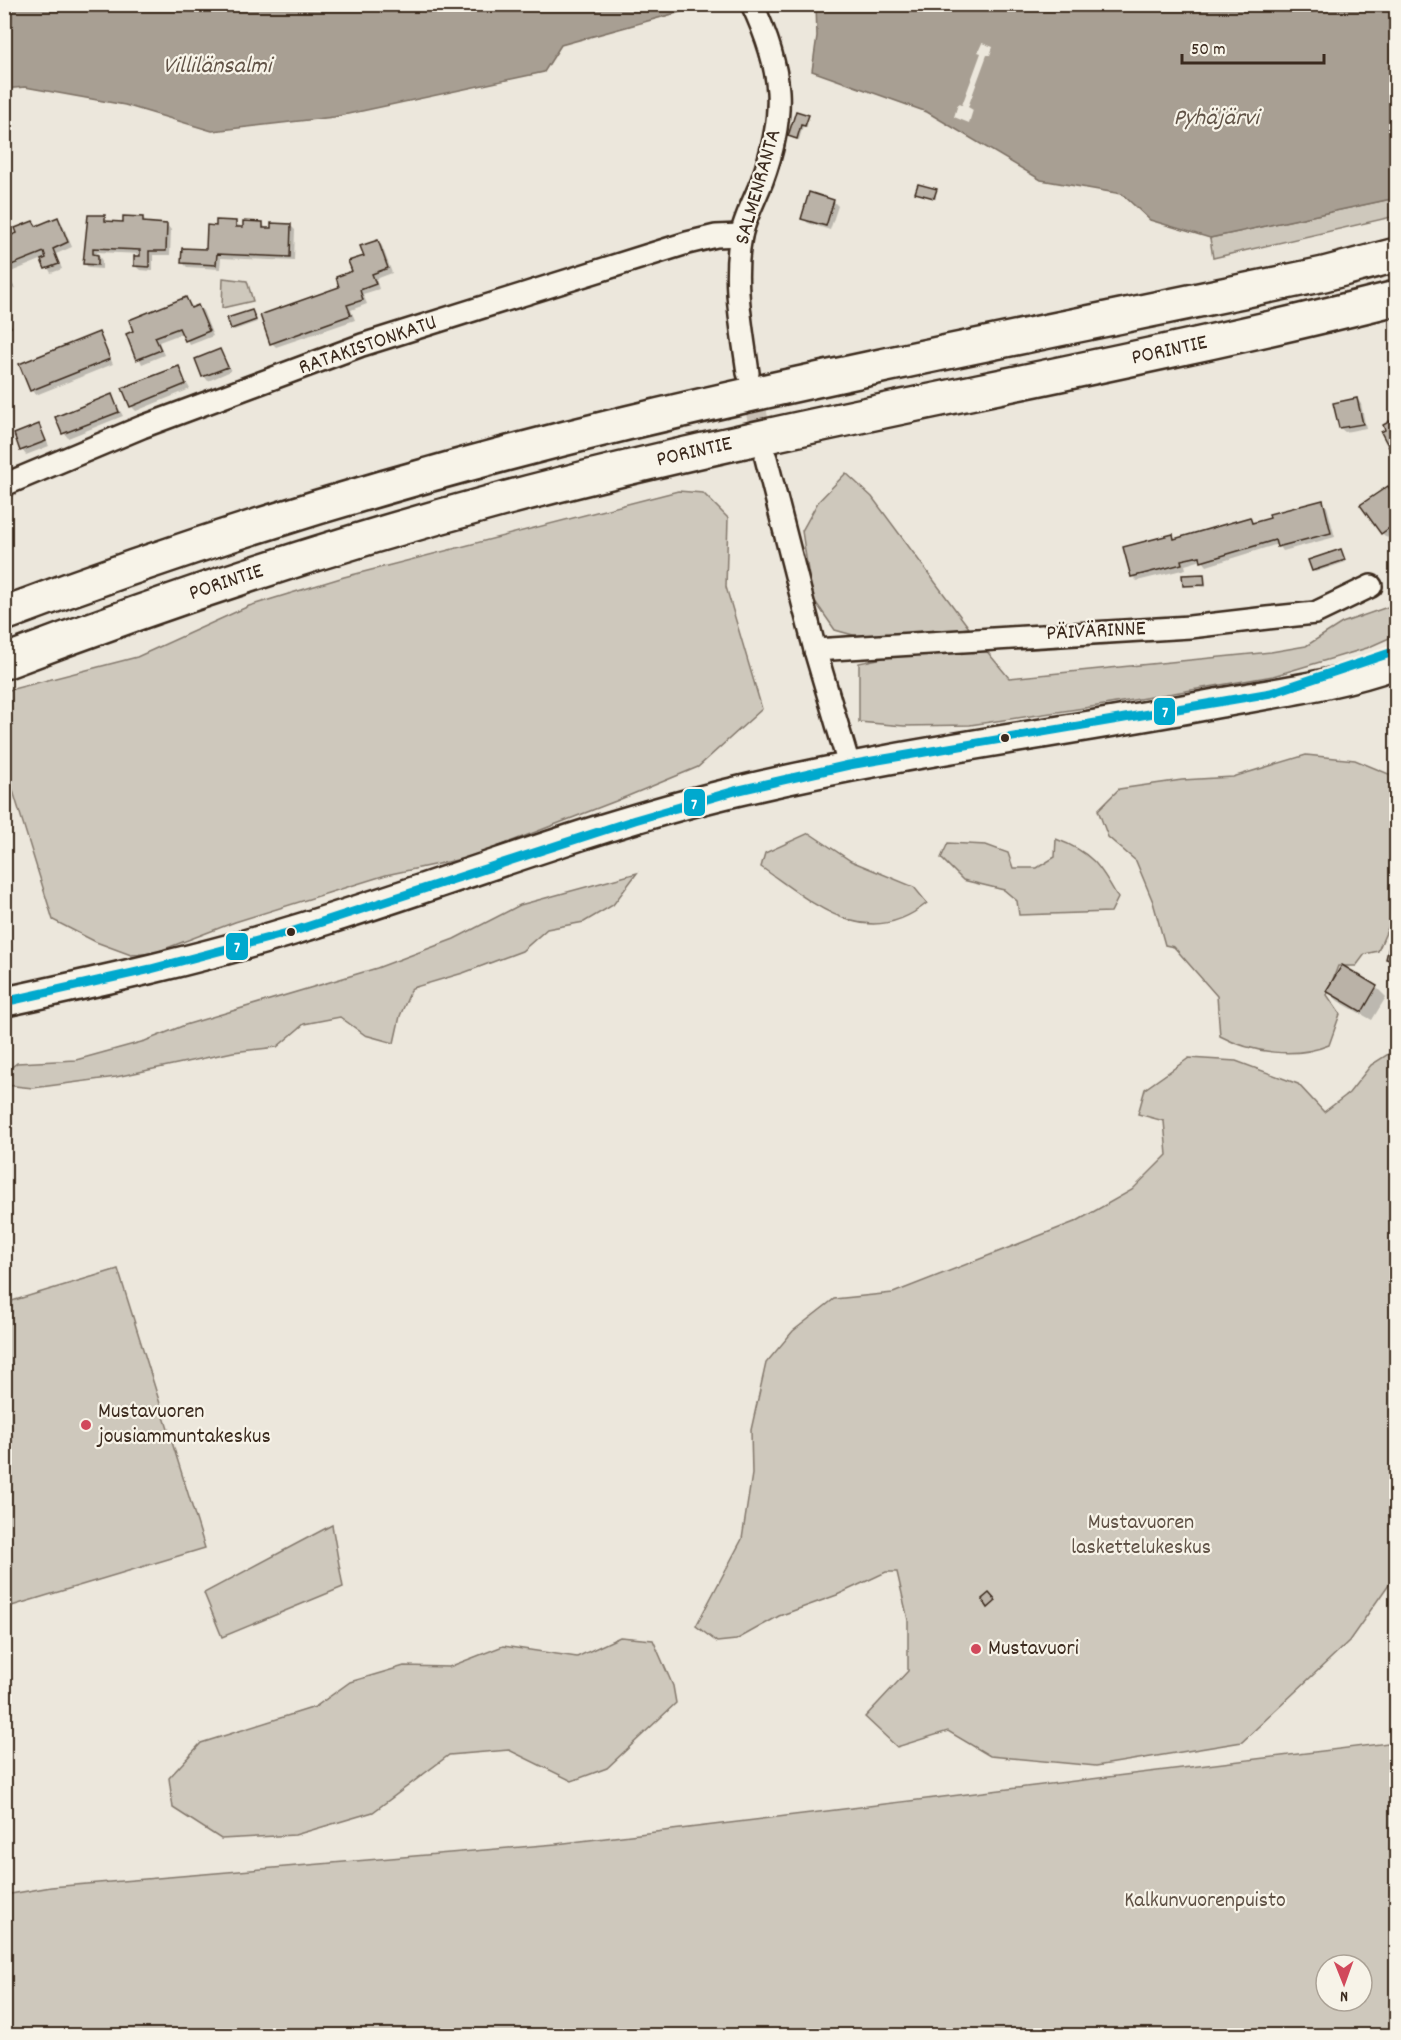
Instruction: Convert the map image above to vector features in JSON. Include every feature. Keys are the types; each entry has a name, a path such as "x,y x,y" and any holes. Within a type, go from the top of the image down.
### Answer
{"highway":[{"name":"PORINTIE","path":"4,614 223,536 538,446 799,384 1324,274 1396,255"},
{"name":"PORINTIE","path":"4,662 239,577 501,500 649,464 1396,298"}],"main road":[{"path":"1271,693 1396,651"},
{"path":"4,1002 151,969 291,932 634,820 735,792 849,765 1271,693 1373,672 1396,664"}],"street":[{"name":"SALMENRANTA","path":"748,373 737,297 741,236 765,171 779,123 775,66 764,29 752,4"},
{"name":"RATAKISTONKATU","path":"4,485 142,427 362,345 687,243 716,236 741,236"},
{"path":"766,458 815,650 849,765"},
{"name":"PÄIVÄRINNE","path":"815,650 1190,627 1315,613 1371,586"}],"green space":[{"path":"1396,198 1396,216 1213,258 1210,238"},
{"path":"223,278 247,281 253,301 222,308"},
{"path":"846,473 872,497 969,628 871,640 835,630 812,597 802,531 818,502"},
{"path":"678,491 703,493 728,518 726,587 762,709 698,767 471,857 386,875 235,922 154,953 131,955 96,942 53,920 5,765 5,691 137,657 249,606 344,577"},
{"path":"1396,604 1396,635 1367,648 1273,676 970,725 904,726 859,722 859,663 897,655 985,649 1009,678 1271,652 1306,646 1342,623"},
{"path":"1306,755 1355,760 1396,777 1396,891 1391,921 1378,951 1365,954 1356,966 1338,966 1327,995 1340,1014 1329,1045 1302,1052 1274,1052 1246,1047 1220,1036 1217,996 1174,947 1165,945 1153,902 1136,861 1108,837 1098,810 1119,789 1182,780 1233,777"},
{"path":"809,833 851,861 914,887 927,903 904,917 883,924 861,923 820,907 761,867 765,853"},
{"path":"1056,839 1078,849 1100,868 1118,898 1111,912 1019,915 1017,901 1004,890 963,880 941,858 948,843 986,845 1008,853 1013,868 1037,868 1055,857"},
{"path":"637,873 613,905 584,922 547,929 522,951 463,973 412,988 400,1016 394,1043 365,1035 340,1017 304,1024 277,1047 233,1052 116,1077 33,1088 5,1085 5,1072 17,1063 76,1060 145,1041 185,1025 377,968 454,939 520,905"},
{"name":"Mustavuoren laskettelukeskus","path":"1396,1049 1396,1574 1349,1641 1242,1742 1096,1766 990,1756 948,1731 897,1747 865,1717 908,1671 908,1620 897,1572 886,1572 837,1595 779,1616 736,1640 717,1642 696,1626 742,1539 752,1474 751,1430 766,1363 793,1331 834,1299 893,1293 1077,1221 1132,1190 1167,1155 1164,1121 1138,1114 1145,1089 1189,1058 1236,1061 1298,1084 1324,1112 1349,1093 1371,1065"},
{"name":"Mustavuoren jousiammuntakeskus","path":"118,1269 205,1548 5,1608 5,1303"},
{"path":"332,1525 343,1587 222,1637 204,1593"},
{"path":"620,1637 653,1640 673,1686 676,1703 607,1768 572,1781 509,1750 449,1755 373,1812 295,1835 221,1839 173,1808 169,1778 201,1743 315,1707 350,1682 404,1666 449,1667 503,1646 577,1657"},
{"name":"Kalkunvuorenpuisto","path":"1396,1742 1396,2035 5,2035 5,1895 51,1887 556,1844"}],"water":[{"name":"Villilänsalmi","path":"4,5 699,5 561,45 544,72 334,117 212,131 125,105 25,87 5,89"},
{"name":"Pyhäjärvi","path":"816,5 1396,5 1396,198 1210,238 1150,220 1122,194 1041,180 927,112 812,71 817,36"}],"pier":[{"path":"982,43 993,47 990,55 987,55 968,107 973,110 969,123 954,117 958,104 962,105 981,53 978,52"}],"building":[{"path":"796,111 809,115 805,126 801,125 797,139 788,136"},
{"path":"918,184 937,189 934,198 915,193"},
{"path":"809,192 834,200 826,226 801,219"},
{"path":"88,215 105,215 105,221 123,222 123,216 143,217 143,222 167,224 166,251 149,251 149,267 134,266 134,256 140,256 140,250 93,248 93,254 98,255 98,265 83,264"},
{"path":"58,217 68,242 53,249 59,264 45,269 41,260 46,258 44,252 4,268 4,238 17,233 15,228 33,221 36,226"},
{"path":"216,220 236,221 236,227 243,227 243,221 263,222 263,228 271,228 271,223 291,224 290,257 217,254 216,265 181,263 182,248 206,249 207,225 216,226"},
{"path":"378,240 388,268 372,274 376,284 360,290 363,300 347,305 351,315 270,344 260,315 339,287 336,277 352,271 348,261 364,256 360,246"},
{"path":"186,297 191,308 198,305 209,331 185,341 179,328 155,337 161,350 136,360 126,334 133,331 129,320"},
{"path":"4,310 11,327 4,329"},
{"path":"252,310 256,320 231,329 227,318"},
{"path":"99,332 110,359 30,391 19,364"},
{"path":"220,349 228,367 202,377 195,359"},
{"path":"179,366 186,384 130,407 122,388"},
{"path":"112,394 119,412 62,434 55,417"},
{"path":"1357,398 1363,424 1339,428 1333,403"},
{"path":"1392,420 1396,424 1396,451 1392,453 1381,432 1385,430 1383,425"},
{"path":"39,424 46,441 20,451 14,434"},
{"path":"1396,485 1396,523 1381,534 1360,505 1388,486 1390,489"},
{"path":"1323,500 1331,533 1277,547 1275,540 1201,562 1200,556 1181,560 1182,564 1131,577 1123,547 1173,534 1174,539 1250,517 1252,523 1270,518 1269,514"},
{"path":"1341,549 1345,560 1312,571 1308,560"},
{"path":"1204,574 1205,585 1183,586 1182,575"},
{"path":"1396,917 1396,962 1386,959"},
{"path":"1342,965 1377,986 1362,1012 1326,991"},
{"path":"989,1593 996,1601 988,1608 982,1599"}],"tunnel":[{"path":"750,382 764,449"}],"transit line":[{"name":"7","path":"4,1002 151,969 291,932 635,820 735,791 849,765 1271,693 1396,651"}],"place":[{"name":"Mustavuoren jousiammuntakeskus","path":"86,1425"},
{"name":"Mustavuori","path":"976,1649"}]}
